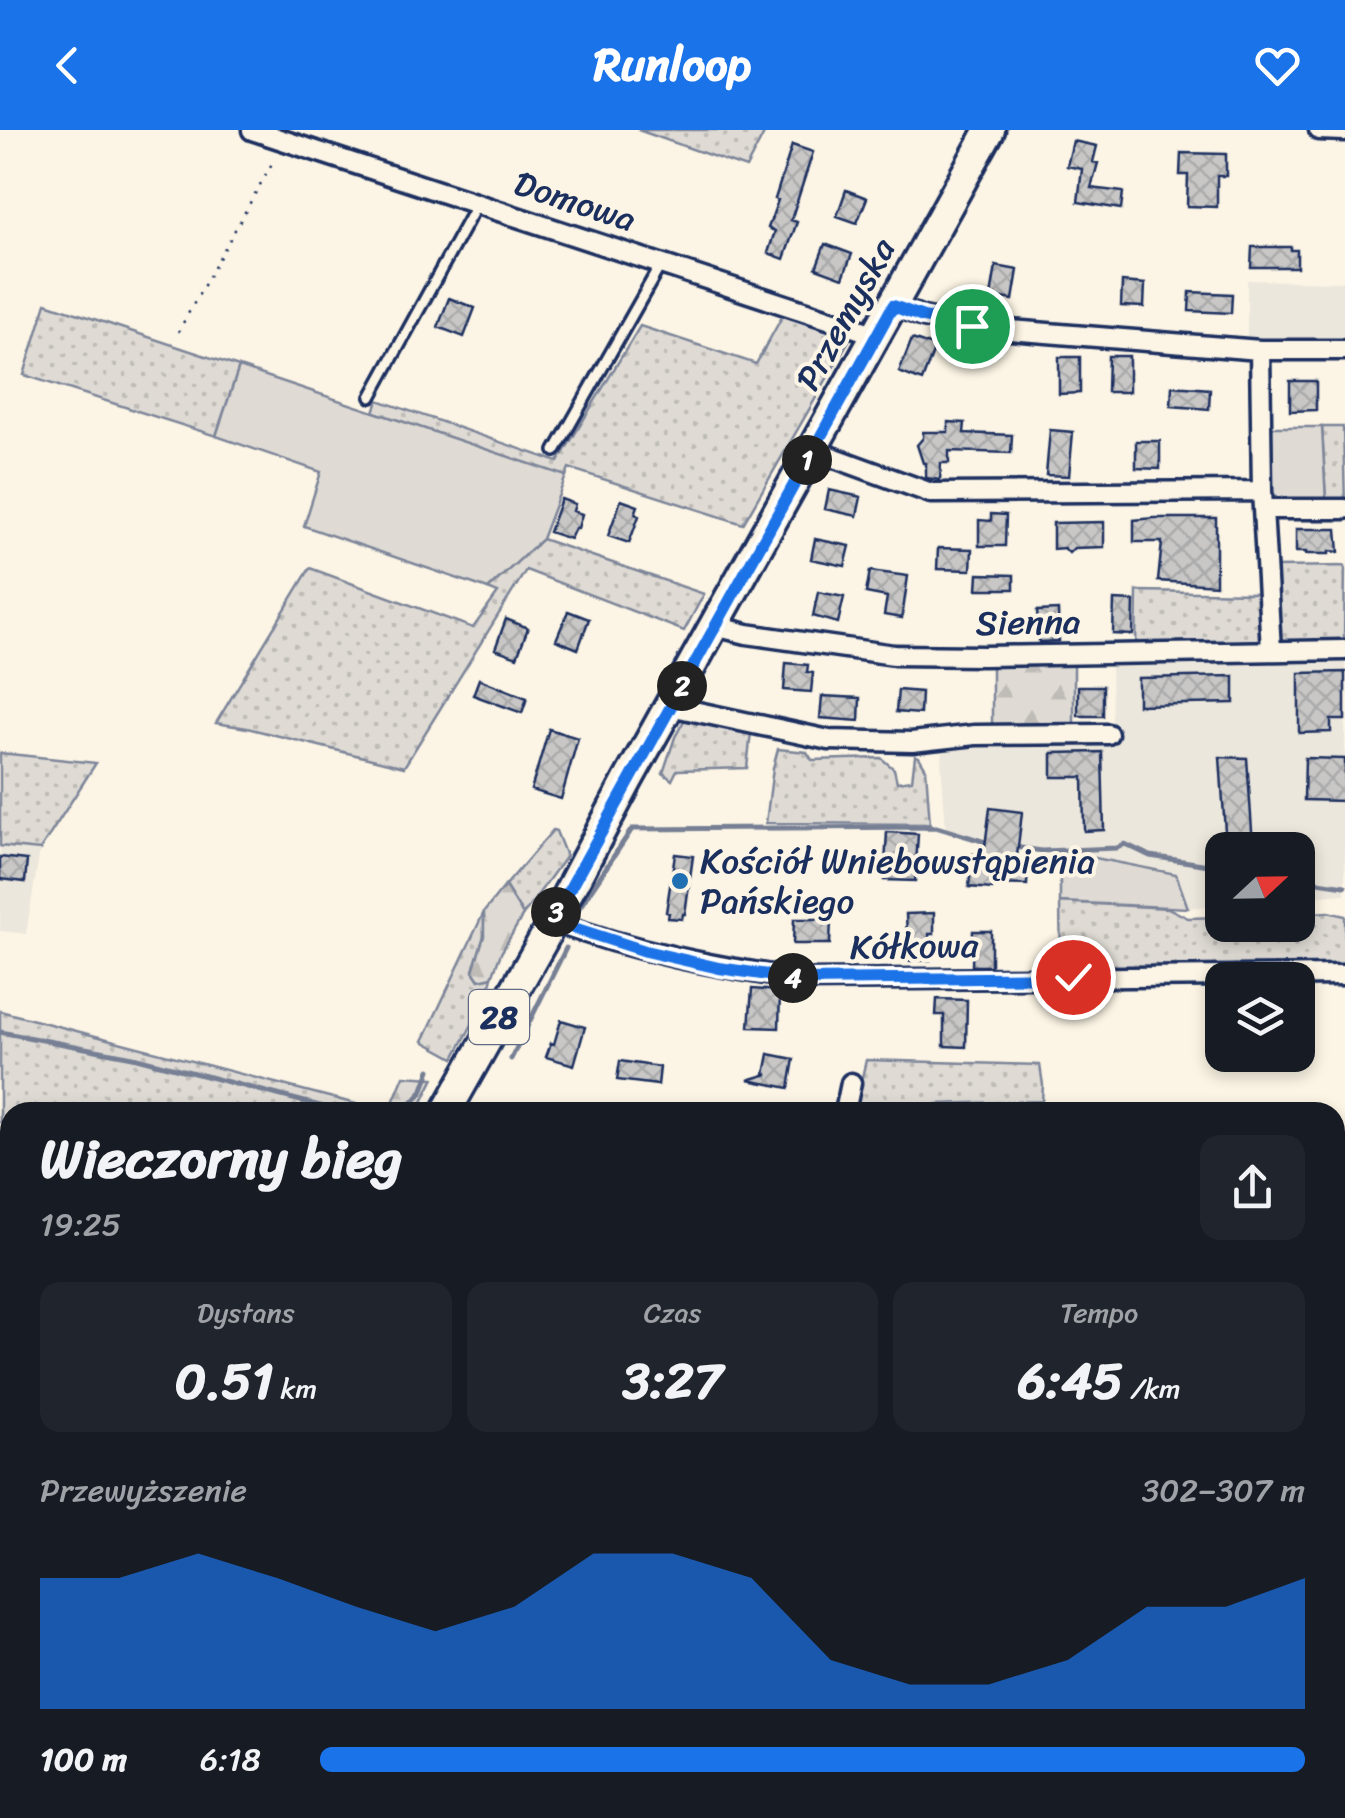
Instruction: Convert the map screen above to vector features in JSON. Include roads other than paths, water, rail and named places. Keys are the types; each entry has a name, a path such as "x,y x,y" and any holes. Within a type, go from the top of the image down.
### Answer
{"main road":[{"name":"Przemyska","path":"452,1102 990,130"}],"street":[{"name":"Domowa","path":"252,130 877,335"},
{"path":"1319,130 1345,131"},
{"path":"893,306 923,317 972,326 1260,350 1345,350"},
{"path":"1260,350 1271,650"},
{"path":"813,450 931,493 1263,500 1345,510"},
{"name":"Sienna","path":"715,626 894,655 1345,650"},
{"path":"670,706 828,740 912,742 975,735 1108,734"},
{"name":"Kółkowa","path":"552,921 645,951 719,968 803,980 1345,975"},
{"path":"847,1102 851,1083"}],"lane":[{"path":"370,397 476,204"},
{"path":"556,451 662,264"}],"waterway":[{"path":"573,917 632,829 936,827 989,843"},
{"path":"1015,847 1042,851 1117,848 1125,844 1150,856 1205,864"},
{"path":"1315,882 1345,886"},
{"path":"511,1059 566,948"},
{"path":"0,1032 133,1057 305,1102"},
{"path":"413,1102 422,1092 430,1070"}],"place":[{"name":"Kościół Wniebowstąpienia Pańskiego","path":"680,881"}]}
